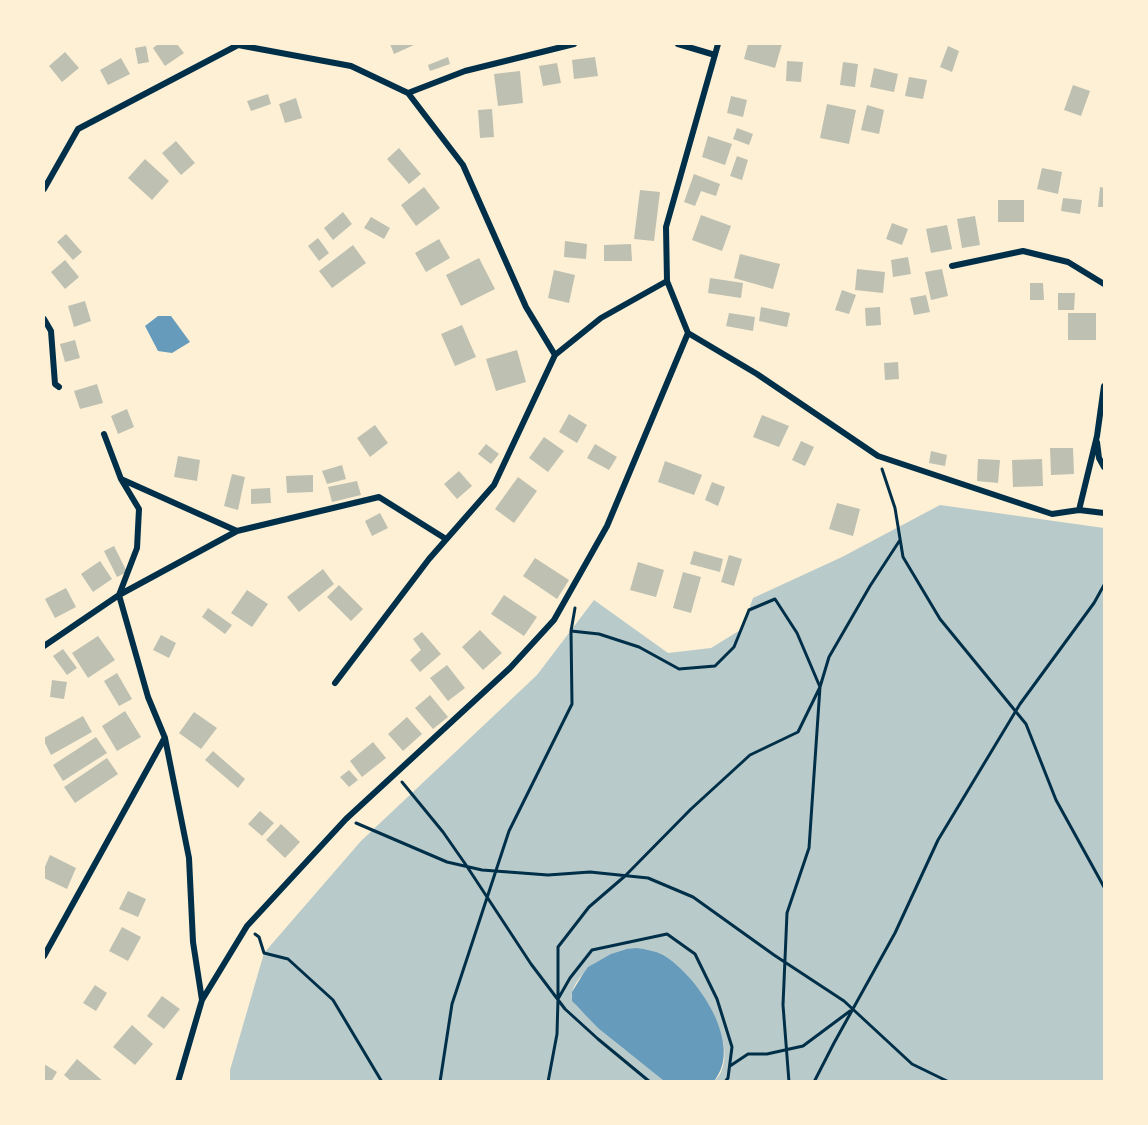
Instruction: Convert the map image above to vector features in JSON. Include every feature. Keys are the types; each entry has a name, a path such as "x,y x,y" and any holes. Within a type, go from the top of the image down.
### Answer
{"street":[{"path":"408,93 465,70 574,44"},
{"path":"678,44 715,55"},
{"path":"718,44 666,227 667,281 688,333 757,374 878,456 1052,514 1079,510 1104,513"},
{"path":"44,189 78,129 238,45 351,66 408,93 463,165 526,307 555,355"},
{"path":"952,266 1023,251 1068,262 1104,284"},
{"path":"335,683 429,559 494,485 555,355 601,318 667,281"},
{"path":"44,319 51,331 55,384 59,387"},
{"path":"178,1082 202,1000 247,926 346,819 510,668 554,620 607,526 688,333"},
{"path":"1079,510 1097,436 1104,386"},
{"path":"105,434 120,478 139,508 137,548 119,595 147,697 165,738 189,858 193,942 202,1000"},
{"path":"1097,436 1099,458 1104,466"},
{"path":"120,478 237,531"},
{"path":"44,646 119,595 237,531 379,497 446,539"},
{"path":"44,956 165,738"}],"path":[{"path":"878,456 895,508 903,556 940,619 1026,724 1056,800 1104,887"},
{"path":"548,1082 557,1034 558,947 589,907 625,876 691,809 750,755 798,732 820,687 829,657 900,540"},
{"path":"814,1082 895,933 938,840 1015,711 1094,603 1104,585"},
{"path":"571,631 599,634 639,648 679,669 714,666 734,647 749,610 775,599 796,633 820,687 809,848 787,913 783,1005 789,1082"},
{"path":"440,1082 452,1004 509,831 572,704 571,631 576,600"},
{"path":"395,774 443,832 531,964 565,1009 650,1082"},
{"path":"346,819 447,862 468,867 548,875 590,873 648,878 693,897 774,955 844,1001 912,1064 949,1082"},
{"path":"247,926 259,937 264,952 288,959 333,1000 382,1082"},
{"path":"558,999 570,978 592,950 667,934 695,954 717,999 732,1047 728,1078 725,1082"},
{"path":"730,1066 748,1054 767,1054 803,1046 853,1009"}],"shaded area":[{"path":"940,505 1104,528 1104,1081 714,1081 720,1074 724,1058 723,1040 706,1001 678,968 663,956 644,950 595,963 578,980 572,996 577,1007 604,1032 664,1081 230,1082 230,1070 264,953 361,841 537,675 594,600 668,653 711,648 742,629 753,598 842,557"}],"water":[{"path":"158,316 171,316 190,342 172,353 158,351 145,326"},
{"path":"636,948 663,955 676,965 690,978 713,1012 724,1049 722,1066 714,1081 664,1081 598,1028 572,1001 572,992 588,967 611,954"}],"building":[{"path":"158,44 177,44 184,53 165,66 153,48"},
{"path":"390,44 413,44 414,45 394,54"},
{"path":"748,44 782,44 775,68 744,59"},
{"path":"146,46 149,62 138,64 135,48"},
{"path":"948,46 959,51 952,72 940,67"},
{"path":"65,52 79,68 62,82 49,66"},
{"path":"448,57 450,64 430,71 428,65"},
{"path":"595,57 598,76 574,79 572,60"},
{"path":"121,58 130,74 108,85 100,70"},
{"path":"787,61 803,62 801,82 786,81"},
{"path":"843,62 858,64 855,87 840,85"},
{"path":"557,63 561,83 543,86 539,66"},
{"path":"874,68 898,74 894,92 870,87"},
{"path":"520,71 523,103 498,106 494,74"},
{"path":"909,77 927,80 923,99 905,96"},
{"path":"1073,85 1090,91 1081,116 1064,110"},
{"path":"268,94 271,104 251,111 247,101"},
{"path":"731,96 747,100 743,117 727,113"},
{"path":"296,98 302,118 285,123 279,104"},
{"path":"827,104 856,110 849,144 820,138"},
{"path":"867,105 884,110 879,134 861,130"},
{"path":"492,109 494,137 480,138 478,110"},
{"path":"737,128 753,134 749,145 733,139"},
{"path":"708,136 732,144 725,165 702,157"},
{"path":"176,141 195,163 181,175 162,153"},
{"path":"399,148 421,174 409,184 387,159"},
{"path":"737,156 748,160 742,180 730,176"},
{"path":"145,159 169,181 152,200 128,178"},
{"path":"1042,168 1062,172 1058,194 1037,189"},
{"path":"694,174 720,184 716,196 701,191 695,206 684,202"},
{"path":"424,187 440,208 416,226 401,205"},
{"path":"1100,187 1104,188 1104,207 1098,207"},
{"path":"640,190 660,192 654,241 634,239"},
{"path":"1063,198 1082,200 1080,214 1061,211"},
{"path":"998,200 1024,200 1024,222 998,222"},
{"path":"343,212 352,224 333,240 324,228"},
{"path":"701,215 731,226 722,251 692,240"},
{"path":"975,216 980,245 962,248 957,219"},
{"path":"371,217 390,228 384,239 364,228"},
{"path":"892,223 908,229 902,245 886,239"},
{"path":"947,225 952,249 931,253 926,229"},
{"path":"66,234 82,252 73,260 57,242"},
{"path":"318,238 329,253 319,261 308,246"},
{"path":"439,239 450,258 426,272 415,253"},
{"path":"565,241 587,244 586,259 564,257"},
{"path":"631,244 632,261 604,261 604,245"},
{"path":"353,245 366,263 332,288 319,271"},
{"path":"740,254 780,264 773,289 734,278"},
{"path":"908,257 911,274 893,277 891,260"},
{"path":"479,258 495,289 461,306 446,275"},
{"path":"65,260 79,277 65,289 51,272"},
{"path":"857,269 885,272 883,293 855,290"},
{"path":"942,269 948,296 931,300 925,272"},
{"path":"554,270 575,275 569,303 548,298"},
{"path":"710,278 743,283 741,298 708,293"},
{"path":"1030,283 1043,283 1044,300 1030,300"},
{"path":"842,290 856,295 849,314 835,310"},
{"path":"1058,293 1075,293 1074,310 1058,310"},
{"path":"926,295 930,312 914,315 910,298"},
{"path":"85,301 91,321 74,327 68,306"},
{"path":"761,307 790,313 787,327 759,321"},
{"path":"880,307 881,325 866,326 865,308"},
{"path":"729,313 755,317 753,331 726,326"},
{"path":"1068,313 1096,313 1096,340 1068,340"},
{"path":"462,325 476,357 455,366 441,334"},
{"path":"75,340 80,358 65,362 60,344"},
{"path":"517,350 526,382 496,391 486,359"},
{"path":"898,362 899,379 885,380 884,363"},
{"path":"97,384 103,403 80,409 74,391"},
{"path":"127,409 134,427 118,434 111,416"},
{"path":"569,414 587,425 577,443 559,432"},
{"path":"762,415 789,426 779,447 753,437"},
{"path":"375,425 388,443 370,457 357,438"},
{"path":"544,437 564,451 548,472 529,458"},
{"path":"801,441 814,447 805,466 792,460"},
{"path":"486,444 499,454 491,464 478,454"},
{"path":"595,444 617,457 609,470 587,458"},
{"path":"1050,448 1073,448 1074,474 1051,475"},
{"path":"931,451 947,455 945,466 929,463"},
{"path":"178,456 200,460 197,481 174,477"},
{"path":"978,459 1000,460 998,483 977,481"},
{"path":"1042,459 1043,486 1013,487 1012,460"},
{"path":"665,461 702,475 694,495 658,482"},
{"path":"342,465 346,479 327,484 322,471"},
{"path":"459,471 472,486 457,499 444,484"},
{"path":"232,474 245,477 238,510 224,506"},
{"path":"313,475 313,492 287,493 286,476"},
{"path":"518,477 537,491 514,523 495,509"},
{"path":"357,481 361,495 332,502 328,487"},
{"path":"712,482 725,487 718,506 705,500"},
{"path":"270,488 271,503 251,504 251,489"},
{"path":"837,503 860,509 853,536 829,529"},
{"path":"380,513 388,528 372,536 365,521"},
{"path":"114,546 127,572 117,577 104,551"},
{"path":"694,551 723,559 720,572 690,564"},
{"path":"729,555 742,559 734,586 721,582"},
{"path":"535,558 569,580 557,599 523,576"},
{"path":"100,561 112,579 93,592 81,574"},
{"path":"638,562 664,570 656,597 630,590"},
{"path":"323,569 334,584 299,612 287,597"},
{"path":"683,572 701,577 691,613 673,608"},
{"path":"339,585 363,609 351,621 327,597"},
{"path":"66,588 76,607 55,618 45,599"},
{"path":"247,590 268,604 252,627 231,613"},
{"path":"504,595 537,617 524,636 491,614"},
{"path":"208,608 232,625 225,634 202,617"},
{"path":"480,630 502,653 483,670 462,647"},
{"path":"422,632 441,654 420,672 410,660 421,650 413,639"},
{"path":"161,635 176,643 169,658 153,650"},
{"path":"98,636 115,660 88,678 72,653"},
{"path":"63,649 77,668 67,675 53,656"},
{"path":"447,665 465,688 448,701 430,678"},
{"path":"117,673 132,699 119,706 104,681"},
{"path":"52,680 67,682 64,699 50,697"},
{"path":"430,695 448,717 433,729 415,708"},
{"path":"125,711 141,737 117,751 102,726"},
{"path":"194,712 217,728 201,749 179,733"},
{"path":"83,716 92,732 51,755 44,738"},
{"path":"407,717 422,734 403,751 388,734"},
{"path":"96,737 107,753 63,781 53,765"},
{"path":"373,742 386,758 362,777 350,761"},
{"path":"213,751 245,779 238,788 205,760"},
{"path":"107,758 118,774 75,803 64,787"},
{"path":"349,770 358,780 349,787 340,777"},
{"path":"260,811 274,823 262,836 248,824"},
{"path":"281,824 300,842 285,858 266,840"},
{"path":"50,855 76,868 67,889 44,878 44,869"},
{"path":"128,891 146,899 138,917 119,909"},
{"path":"122,927 141,937 128,961 109,951"},
{"path":"95,985 107,993 96,1011 83,1003"},
{"path":"162,996 180,1009 164,1029 147,1016"},
{"path":"132,1025 153,1044 135,1065 113,1047"},
{"path":"77,1059 104,1082 72,1082 64,1075"},
{"path":"44,1064 57,1072 51,1082 44,1082"}]}
